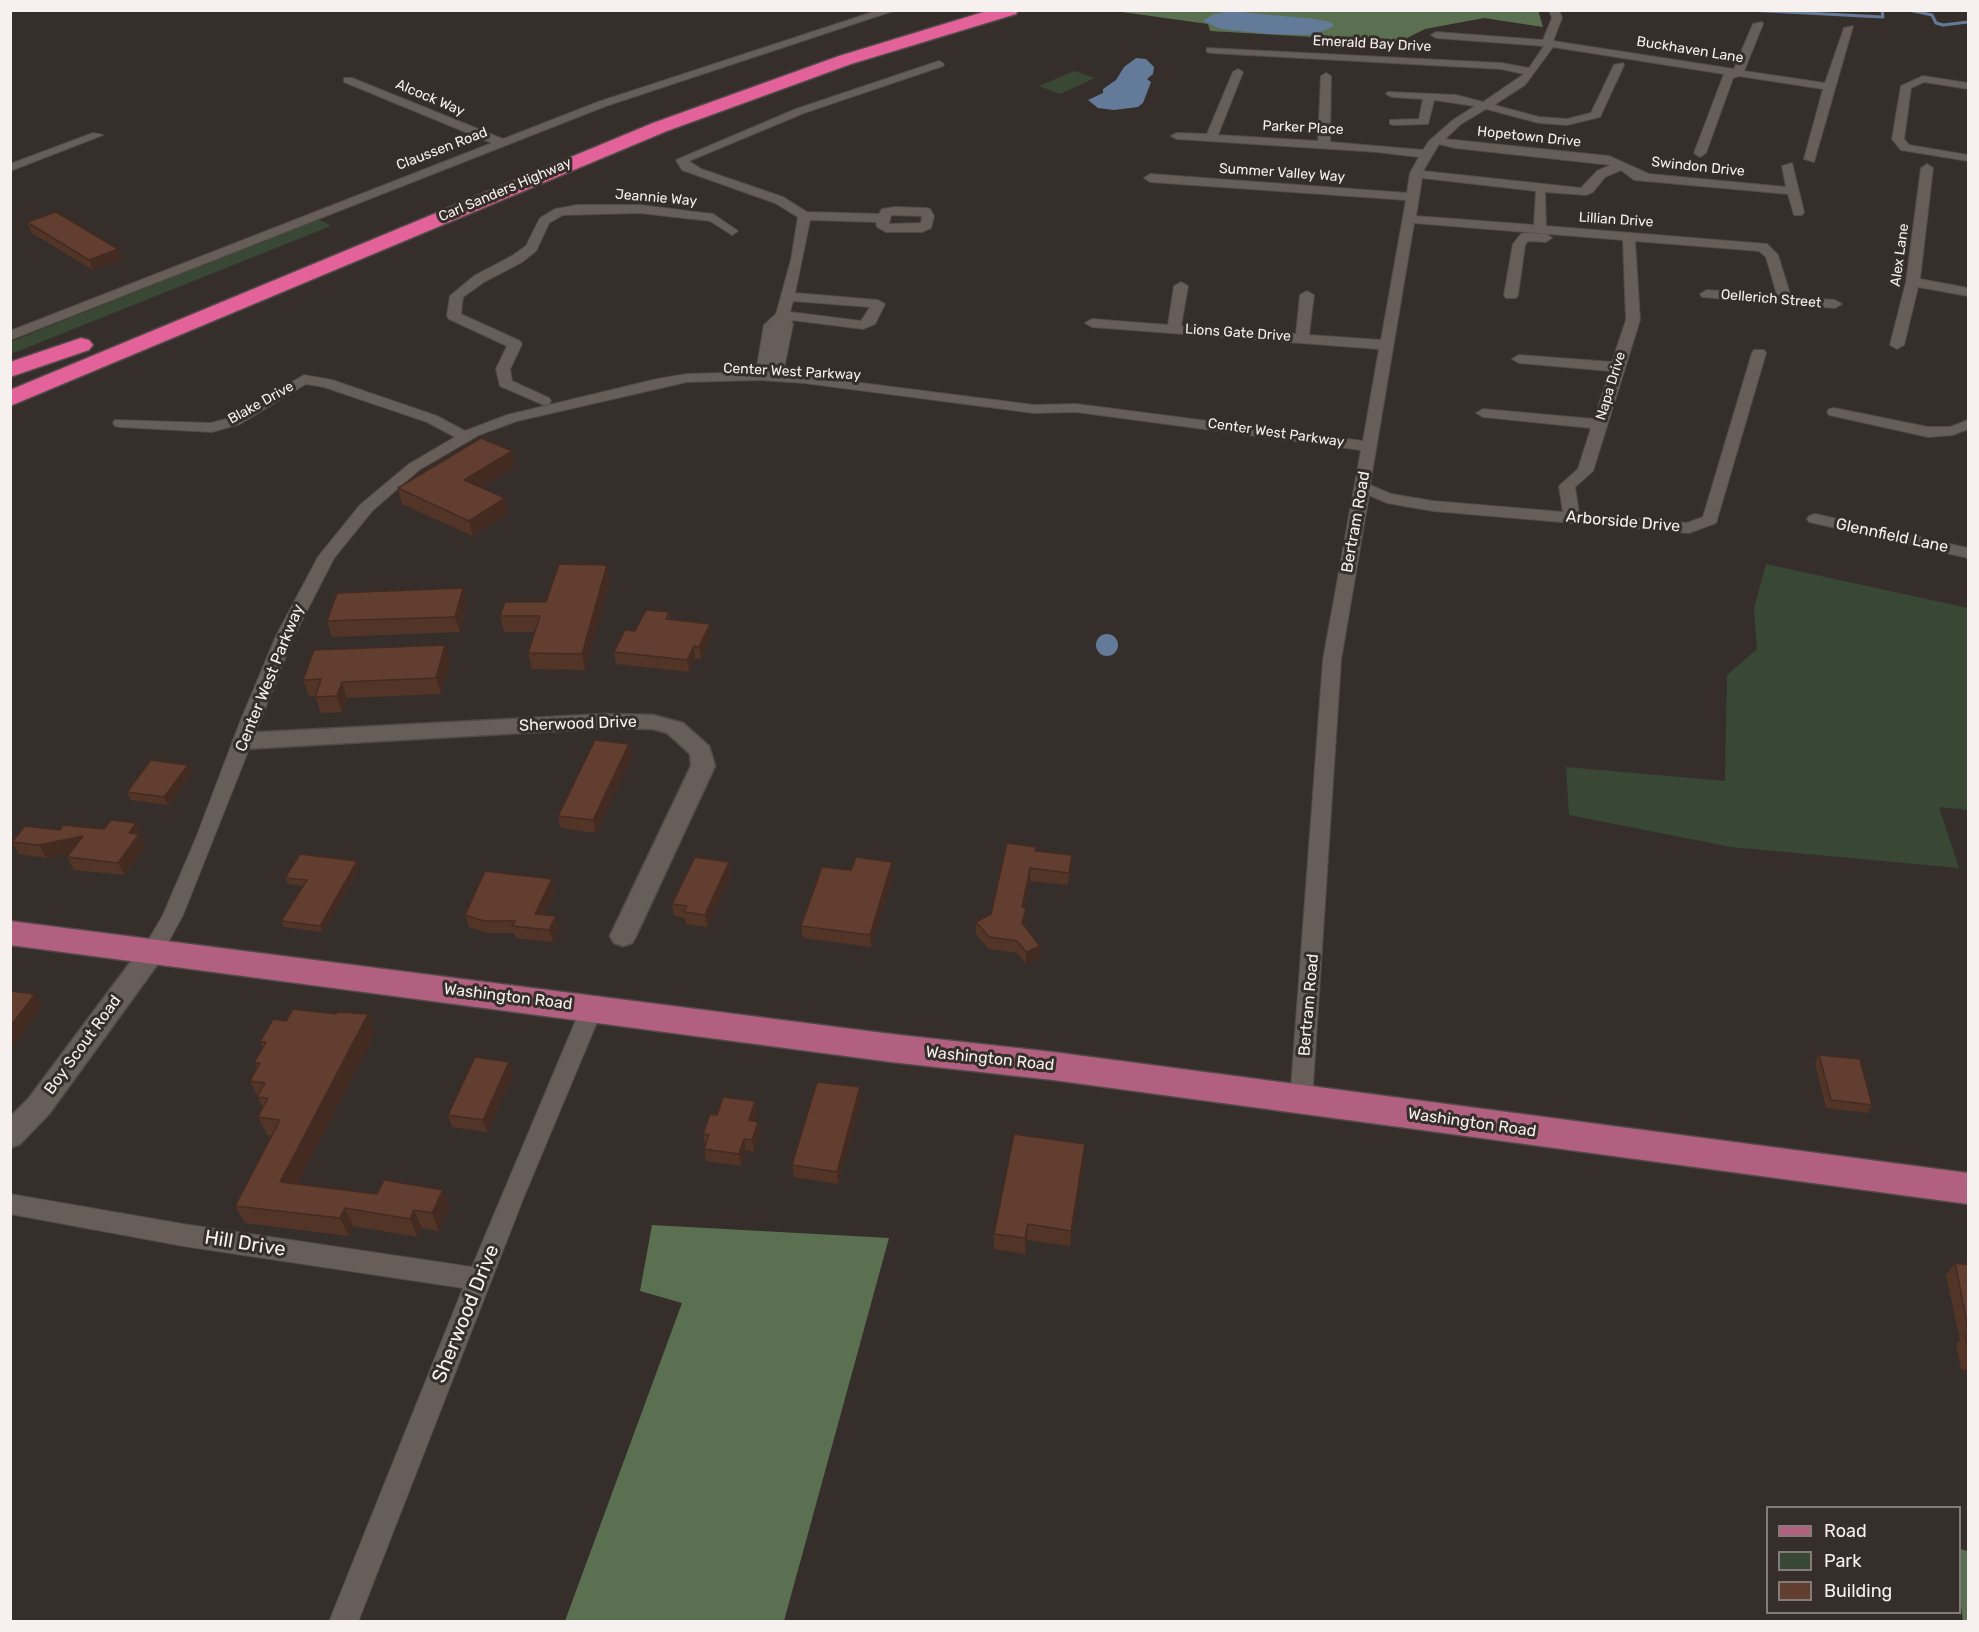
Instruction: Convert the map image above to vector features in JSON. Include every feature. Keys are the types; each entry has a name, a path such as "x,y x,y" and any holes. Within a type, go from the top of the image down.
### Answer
{"highway":[{"name":"Carl Sanders Highway","path":"580,139 783,65 959,10"},
{"name":"Carl Sanders Highway","path":"10,399 621,142 776,84 1010,10"},
{"path":"51,404 582,168 764,95 925,35"},
{"path":"10,372 91,341"}],"main road":[{"name":"Washington Road","path":"10,933 1301,1100 1968,1190"}],"street":[{"name":"Claussen Road","path":"10,336 500,142 689,74 891,10"},
{"name":"Bertram Road","path":"1301,1100 1332,660 1416,173 1437,140 1457,122 1487,106 1531,72 1549,46 1547,43 1557,18 1554,10"},
{"path":"1700,153 1728,76 1738,73 1758,24"},
{"path":"1810,159 1829,87 1849,28"},
{"name":"Buckhaven Lane","path":"1436,35 1547,43 1829,87"},
{"path":"1582,38 1665,51 1660,61"},
{"name":"Emerald Bay Drive","path":"1211,50 1501,66 1531,72"},
{"path":"882,218 804,216 779,200 697,172 687,167 682,159 783,117 939,64"},
{"path":"1392,94 1456,98 1555,123 1596,115 1619,65"},
{"path":"1211,138 1238,72"},
{"path":"1323,144 1326,76"},
{"name":"Alcock Way","path":"348,80 500,142"},
{"path":"1968,86 1923,80 1906,86 1898,139 1905,148 1968,159"},
{"path":"1394,122 1424,122 1429,97"},
{"path":"10,168 97,135"},
{"name":"Parker Place","path":"1177,136 1323,144 1426,154"},
{"name":"Hopetown Drive","path":"1437,140 1455,145 1609,160 1646,177"},
{"path":"1416,173 1434,178 1582,192 1589,189 1601,174 1617,167 1618,164"},
{"path":"1788,166 1798,212"},
{"name":"Alex Lane","path":"1897,345 1913,282 1927,168"},
{"name":"Swindon Drive","path":"1601,174 1792,191"},
{"name":"Summer Valley Way","path":"1150,178 1412,197"},
{"path":"1540,194 1540,229"},
{"name":"Jeannie Way","path":"544,401 505,383 503,369 515,344 454,316 457,296 479,279 517,260 531,248 544,221 559,212 578,209 640,208 713,218 732,231"},
{"path":"770,372 786,324 782,315 804,216"},
{"name":"Lillian Drive","path":"1408,219 1761,247 1772,255 1785,300"},
{"name":"Napa Drive","path":"1511,295 1520,244 1525,237 1629,244 1633,320 1585,471 1567,486 1572,517"},
{"path":"1913,282 1968,292"},
{"path":"1174,328 1180,286"},
{"name":"Oellerich Street","path":"1707,294 1834,304"},
{"path":"1302,338 1307,295"},
{"path":"782,315 863,325 870,321 878,304 787,296"},
{"name":"Lions Gate Drive","path":"1092,323 1385,345"},
{"name":"Arborside Drive","path":"1363,487 1387,498 1433,506 1689,528 1710,520 1759,353"},
{"path":"1519,358 1617,367"},
{"name":"Center West Parkway","path":"512,418 544,401 591,387 648,376 722,368 770,372 1034,409 1076,408 1368,446"},
{"name":"Center West Parkway","path":"153,951 173,915 202,848 285,636 326,557 366,508 414,467 464,436 512,418 657,383 687,378 770,372"},
{"name":"Blake Drive","path":"120,423 212,428 235,421 304,379 327,383 432,419 464,436"},
{"path":"1483,412 1600,424"},
{"path":"1834,412 1928,432 1953,431 1968,424"},
{"name":"Glennfield Lane","path":"1815,519 1968,553"},
{"name":"Sherwood Drive","path":"244,741 591,722 653,722 675,728 701,751 703,766 623,936"},
{"name":"Boy Scout Road","path":"10,1136 39,1106 153,951"},
{"name":"Sherwood Drive","path":"342,1622 592,1008"},
{"name":"Hill Drive","path":"10,1204 183,1234 480,1279"}],"green space":[{"path":"1538,10 1543,27 1484,18 1425,29 1399,42 1210,31 1208,24 1115,11"},
{"path":"1074,71 1095,78 1060,94 1039,86"},
{"path":"318,219 331,226 11,354 10,342"},
{"path":"1766,564 1968,608 1968,810 1939,807 1959,868 1731,847 1569,815 1566,767 1725,781 1727,675 1757,649 1754,608"},
{"path":"652,1225 889,1238 784,1621 565,1621 682,1303 640,1291"},
{"path":"1961,1549 1968,1551 1968,1621 1963,1621"}],"water":[{"path":"1229,11 1315,19 1331,22 1334,26 1313,35 1268,34 1221,29 1203,21 1212,15"},
{"path":"1136,58 1146,59 1154,67 1153,74 1147,79 1151,82 1143,103 1138,107 1114,110 1098,108 1088,100 1103,93 1103,89 1116,80 1124,67"},
{"path":"1107,634 1115,637 1118,645 1115,653 1107,656 1099,653 1096,645 1099,637"}],"building":[{"path":"56,212 118,249 89,260 27,222"},
{"path":"481,438 512,451 464,480 505,498 469,521 398,488"},
{"path":"559,564 607,565 582,654 528,653 540,616 500,616 505,602 546,602"},
{"path":"463,588 455,617 327,621 337,593"},
{"path":"646,610 669,612 666,619 710,624 699,647 694,646 687,660 614,652 625,630 635,631"},
{"path":"445,645 436,678 342,682 337,696 315,697 321,679 303,680 314,650"},
{"path":"595,740 629,744 593,820 558,816"},
{"path":"151,760 188,765 164,797 127,792"},
{"path":"111,820 136,823 129,833 139,834 118,863 67,857 83,836 39,845 12,842 25,826 60,830 63,825 104,829"},
{"path":"1007,843 1036,847 1035,851 1072,855 1069,873 1030,868 1022,907 1026,909 1022,923 1040,946 1026,952 1017,941 989,937 976,922 991,914"},
{"path":"300,854 357,861 320,926 281,921 307,880 285,878"},
{"path":"695,857 729,862 705,915 684,912 687,906 672,904"},
{"path":"856,857 892,862 870,935 801,926 822,867 851,870"},
{"path":"485,871 552,879 535,914 556,916 549,930 512,926 515,921 484,921 465,915"},
{"path":"10,991 35,994 10,1027"},
{"path":"293,1009 336,1014 337,1012 368,1014 280,1182 377,1194 384,1180 443,1190 432,1213 414,1210 410,1219 345,1208 340,1218 235,1206 280,1120 258,1117 268,1098 257,1097 265,1083 250,1081 260,1063 254,1063 266,1042 260,1042 273,1019 286,1021"},
{"path":"1819,1055 1860,1059 1872,1105 1831,1100"},
{"path":"475,1057 509,1062 483,1120 448,1115"},
{"path":"817,1082 860,1087 837,1172 792,1165"},
{"path":"723,1097 755,1101 749,1120 758,1122 752,1140 744,1139 739,1154 704,1149 709,1135 703,1134 710,1114 717,1115"},
{"path":"1014,1134 1085,1144 1071,1231 1028,1224 1025,1238 994,1234"},
{"path":"1955,1263 1968,1265 1968,1328"},
{"path":"1965,1334 1968,1334 1968,1350"}],"waterway":[{"path":"1748,10 1883,17 1882,10"},
{"path":"1909,10 1932,15 1936,23 1943,25 1968,22"}]}
